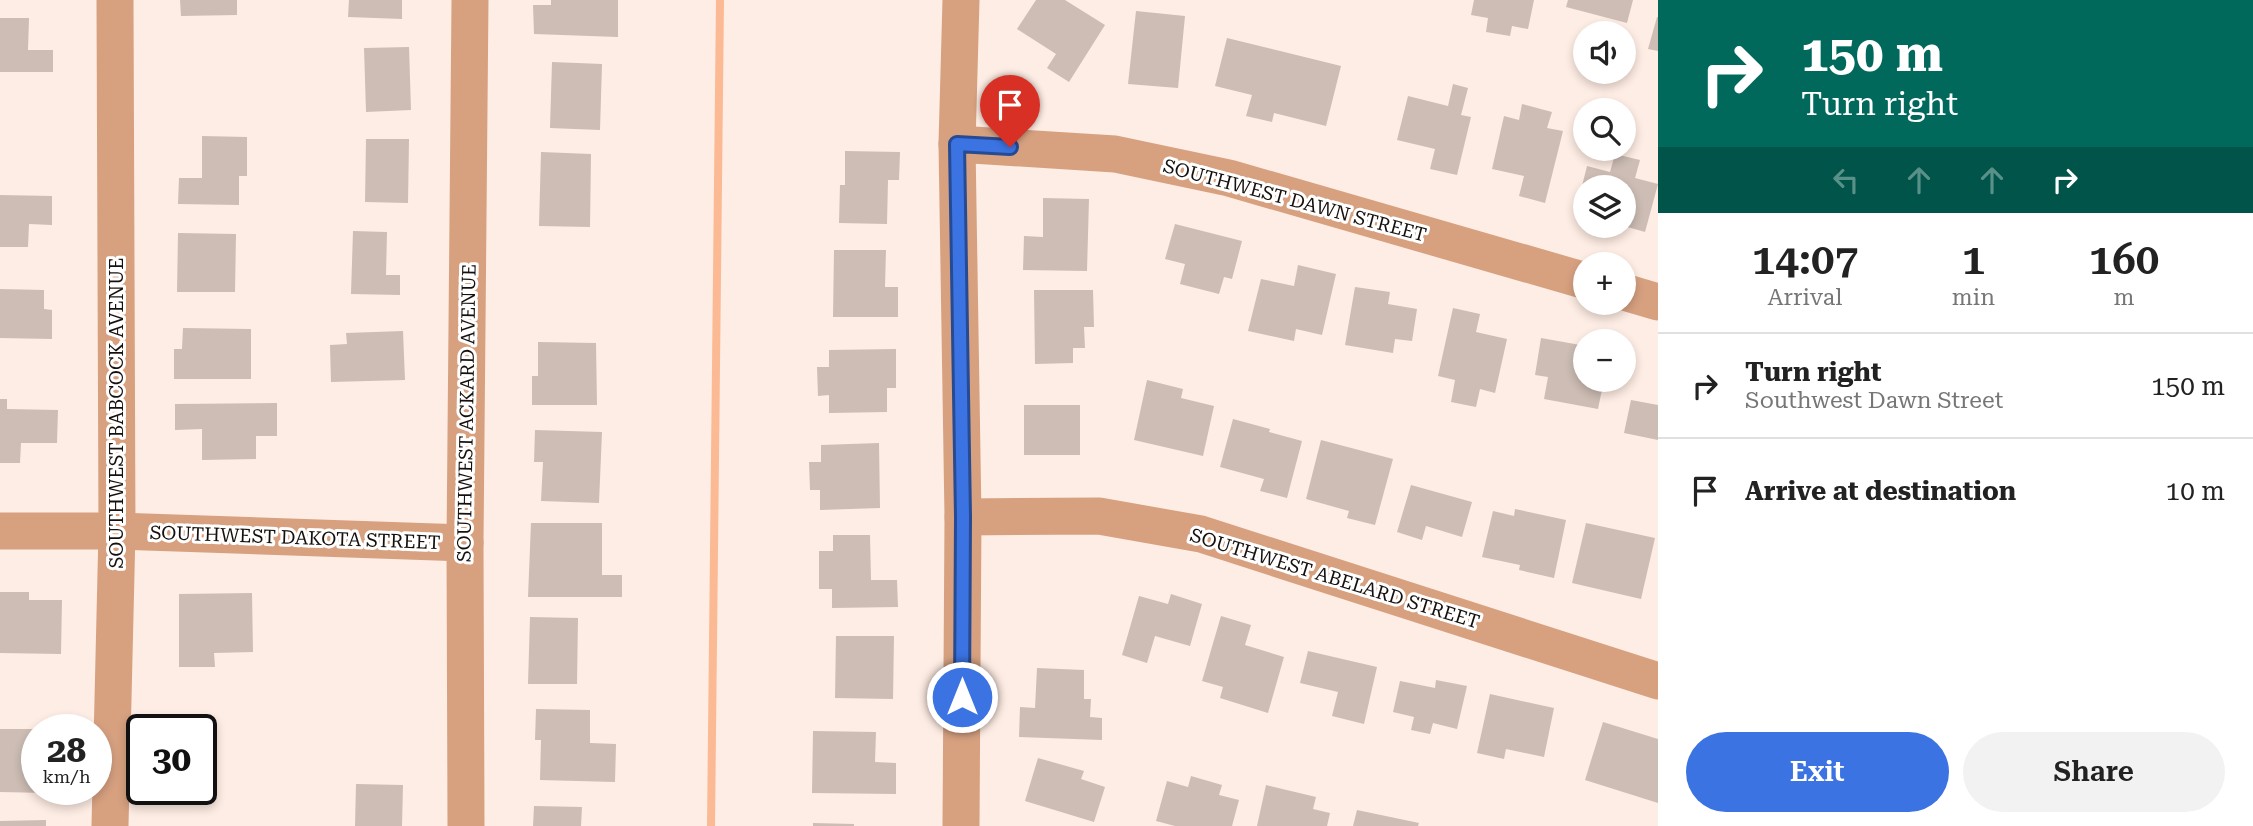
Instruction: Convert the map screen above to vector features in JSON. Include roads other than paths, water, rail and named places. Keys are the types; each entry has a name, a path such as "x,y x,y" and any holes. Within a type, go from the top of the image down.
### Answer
{"street":[{"name":"SOUTHWEST BABCOCK AVENUE","path":"110,826 117,531 115,0"},
{"name":"SOUTHWEST ACKARD AVENUE","path":"466,826 465,543 470,0"},
{"path":"961,0 957,144 963,517 961,826"},
{"name":"SOUTHWEST DAWN STREET","path":"957,144 1115,154 1216,175 1573,277"},
{"path":"1636,296 1658,302"},
{"name":"SOUTHWEST ABELARD STREET","path":"963,517 1099,516 1201,534 1658,681"},
{"name":"SOUTHWEST DAKOTA STREET","path":"0,531 117,531 465,543"}],"waterway":[{"path":"711,826 720,0"}]}
